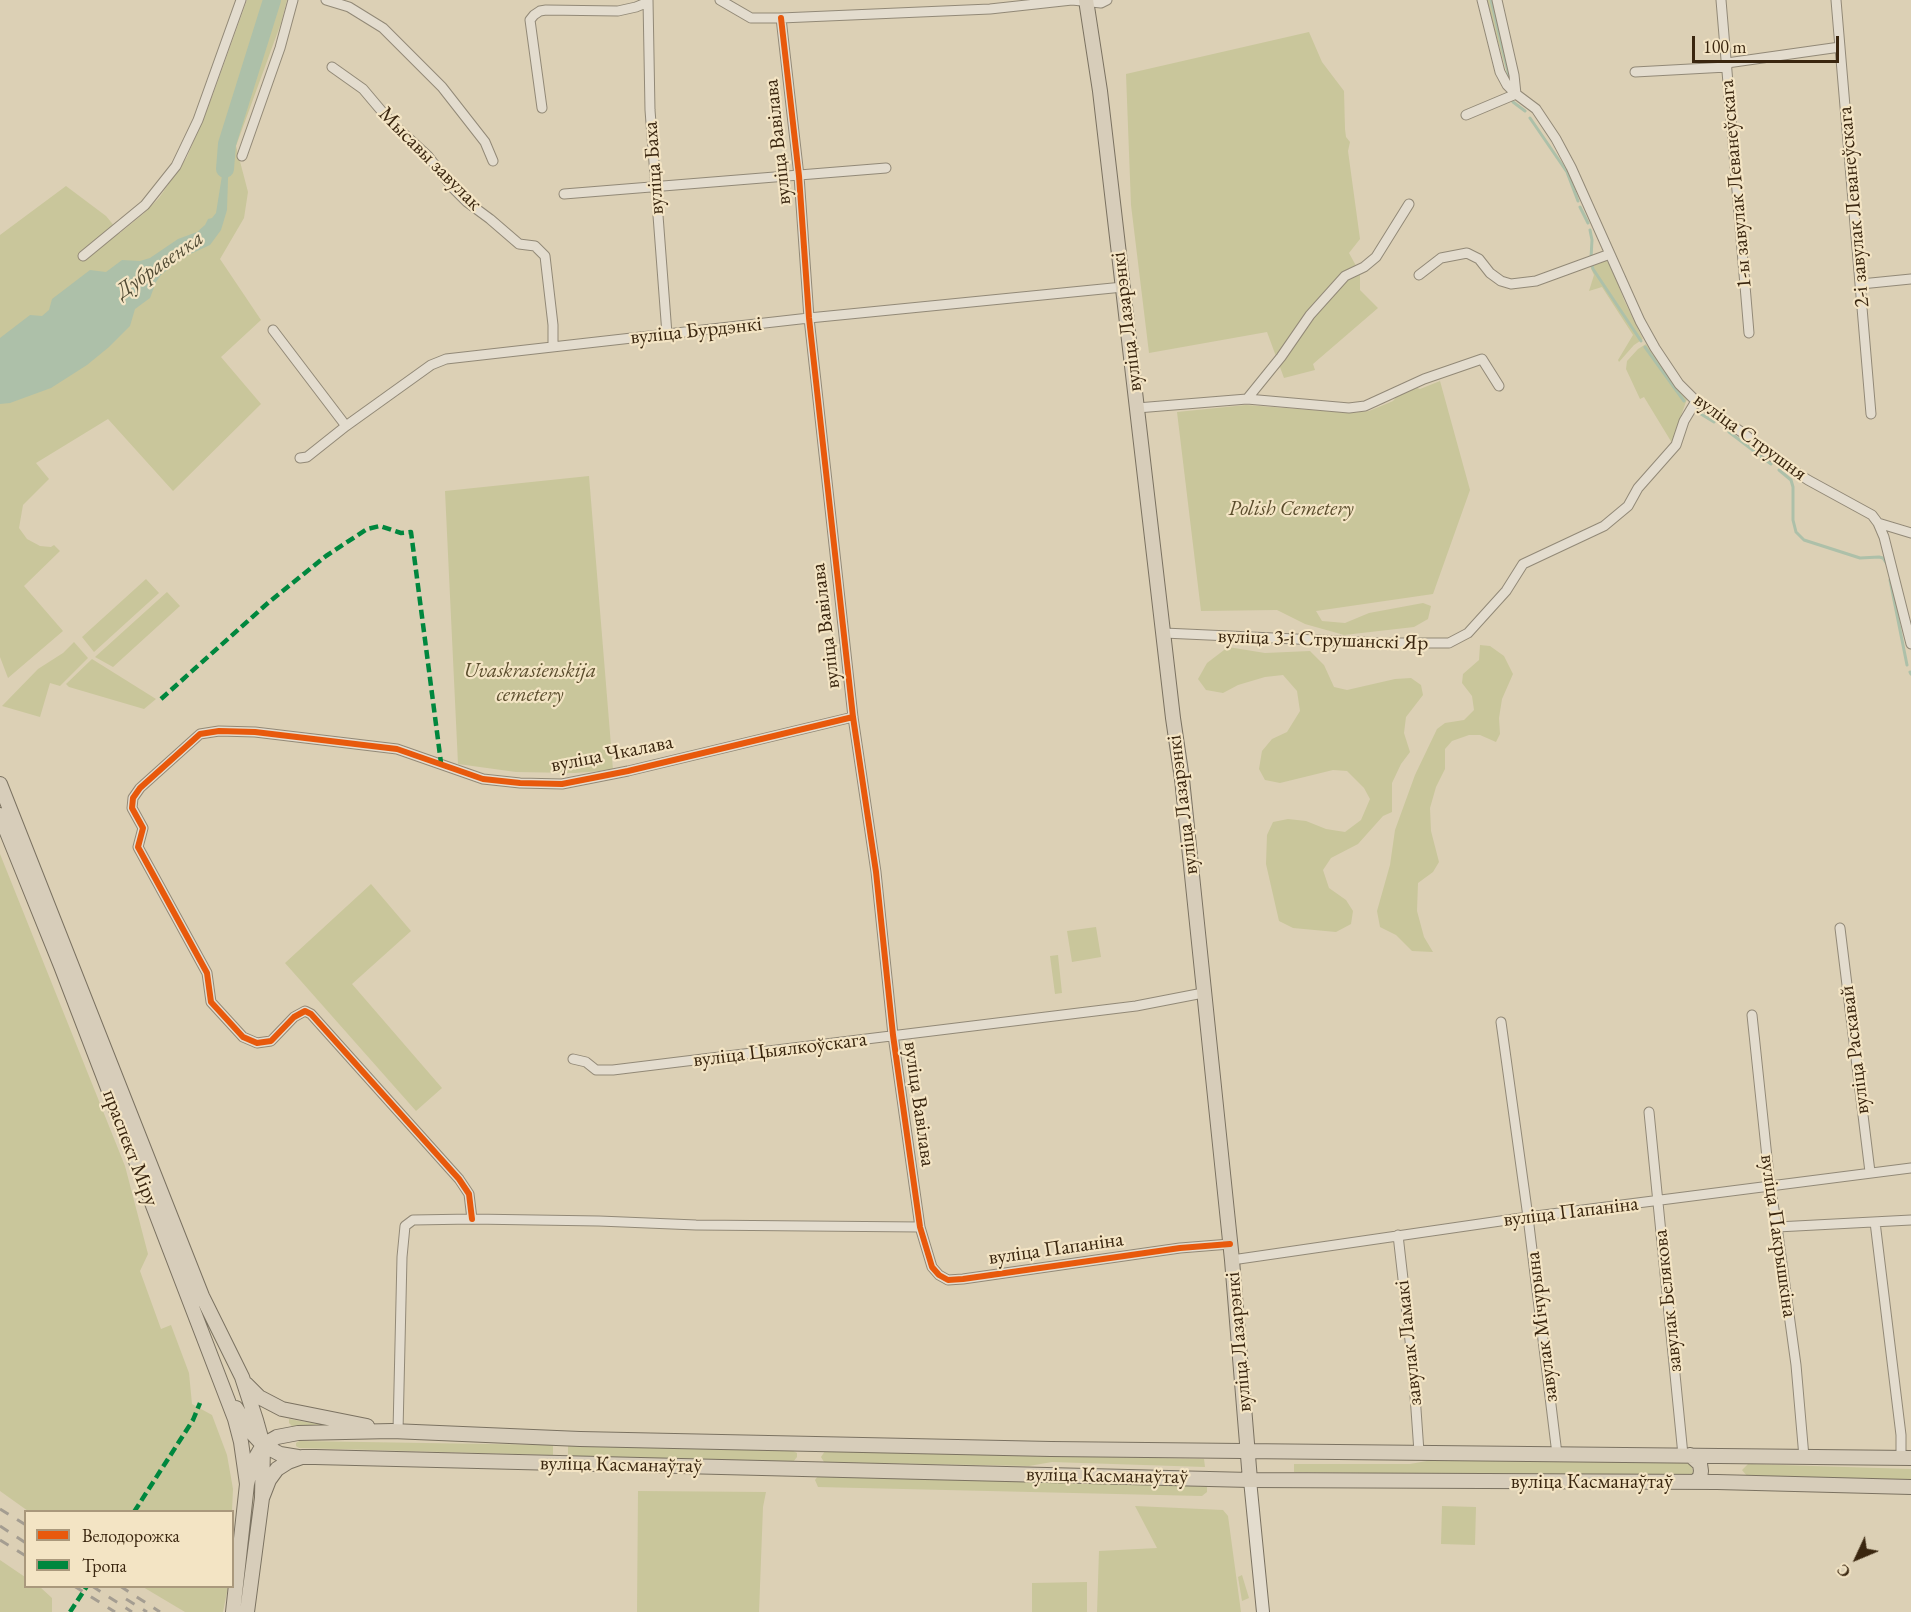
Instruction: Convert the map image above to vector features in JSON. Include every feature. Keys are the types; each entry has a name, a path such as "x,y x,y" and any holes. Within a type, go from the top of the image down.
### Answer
{"main road":[{"name":"вуліца Лазарэнкі","path":"1086,1 1100,92 1182,778 1232,1260 1263,1612"},
{"name":"праспект Міру","path":"0,784 202,1296 242,1377 263,1445 262,1498"},
{"name":"праспект Міру","path":"0,815 61,966 223,1386 242,1442 247,1491"},
{"name":"вуліца Касманаўтаў","path":"242,1377 259,1397 282,1409 395,1431"},
{"name":"вуліца Касманаўтаў","path":"223,1386 251,1432 263,1445 287,1456 302,1457 1250,1480 1695,1482 1911,1487"},
{"name":"вуліца Касманаўтаў","path":"297,1433 395,1431 580,1439 1248,1452 1906,1458"},
{"path":"247,1612 243,1589 247,1491 252,1464 263,1445 277,1437 297,1433"},
{"path":"297,1433 286,1439 285,1447 288,1451 302,1457"},
{"path":"1687,1455 1700,1464 1700,1477 1695,1482"},
{"name":"вуліца Касманаўтаў","path":"262,1498 269,1480 277,1469 302,1457"},
{"path":"1743,1457 1737,1473 1744,1483"},
{"path":"233,1612 243,1589 262,1498"}],"street":[{"path":"83,256 145,205 176,166 198,120 242,0"},
{"path":"242,156 280,48 293,0"},
{"path":"326,0 349,7 383,28 442,87 485,142 493,161"},
{"path":"723,0 751,18 781,18 990,9 1072,0 1101,3 1107,0"},
{"path":"924,0 925,12"},
{"name":"вуліца Струшня","path":"1482,0 1500,72 1507,85 1536,109 1545,120 1571,167 1640,321 1679,384 1696,401 1743,433 1767,453 1808,480 1863,509 1878,523"},
{"path":"1466,116 1516,94 1514,75 1497,0"},
{"name":"1-ы завулак Леванеўскага","path":"1721,0 1749,333"},
{"name":"2-і завулак Леванеўскага","path":"1836,0 1862,284 1871,414"},
{"path":"542,108 530,20 534,15 546,10 618,11 636,7 648,1"},
{"name":"вуліца Баха","path":"648,1 650,110 667,334"},
{"name":"вуліца Вавілава","path":"781,18 799,176 809,318 853,717 876,872 893,1035 920,1227"},
{"path":"1635,72 1727,65 1840,47"},
{"name":"Мысавы завулак","path":"332,67 363,89 390,121 428,156 467,202 519,244 535,246 545,256 553,325 553,346"},
{"path":"564,194 886,168"},
{"path":"1247,399 1281,357 1310,315 1346,276 1364,267 1376,257 1409,204"},
{"path":"1419,275 1440,258 1467,253 1479,259 1501,281 1511,284 1536,282 1610,254"},
{"path":"1862,284 1911,279"},
{"name":"вуліца Бурдэнкі","path":"300,458 307,457 431,365 446,359 809,318 1123,287"},
{"path":"273,330 346,426"},
{"path":"1137,408 1247,399 1349,408 1365,406 1424,379 1482,359 1499,386"},
{"name":"вуліца 3-і Струшанскі Яр","path":"1164,633 1383,643 1449,643 1468,633 1506,591 1523,564 1604,526 1628,506 1638,488 1676,444 1684,421 1696,401"},
{"path":"1878,523 1911,533"},
{"path":"1878,523 1884,537 1911,644"},
{"name":"вуліца Чкалава","path":"472,1219 469,1194 459,1179 311,1014 305,1011 294,1017 271,1041 257,1043 243,1037 212,1002 207,973 138,847 143,828 132,808 134,798 140,788 200,734 219,730 255,732 397,749 483,779 562,784 618,773 853,717"},
{"name":"вуліца Раскавай","path":"1840,928 1870,1172"},
{"name":"вуліца Цыялкоўскага","path":"573,1059 586,1062 596,1070 613,1070 1136,1006 1203,993"},
{"name":"вуліца Пакрышкіна","path":"1752,1015 1770,1186 1796,1365 1804,1457"},
{"name":"завулак Мічурына","path":"1501,1022 1557,1454"},
{"name":"завулак Белякова","path":"1649,1112 1687,1455"},
{"name":"вуліца Папаніна","path":"1232,1260 1528,1217 1911,1168"},
{"path":"395,1431 400,1402 402,1257 405,1226 413,1220 599,1221 696,1226 920,1227"},
{"path":"1777,1227 1911,1220"},
{"path":"1875,1222 1901,1435 1906,1458"},
{"name":"вуліца Папаніна","path":"920,1227 932,1267 948,1280 1180,1248 1230,1244"},
{"name":"завулак Ламакі","path":"1398,1235 1413,1367 1419,1452"},
{"path":"1901,1435 1911,1435"}],"green space":[{"path":"247,0 287,0 281,23 236,146 248,192 244,218 220,259 261,320 221,357 261,404 173,491 108,419 36,463 49,479 23,505 19,528 27,539 40,546 54,545 60,551 24,586 63,631 8,678 0,657 0,235 66,186 106,216 120,233 143,214 159,198 187,157 212,97"},
{"path":"1486,0 1493,0 1511,78 1509,80"},
{"path":"1309,32 1322,62 1344,91 1345,129 1346,137 1350,142 1348,151 1360,239 1349,253 1360,273 1360,290 1378,308 1313,364 1315,370 1284,378 1267,332 1149,353 1131,205 1126,74"},
{"path":"1606,260 1611,266 1643,339 1634,345 1619,362 1618,360 1633,335 1602,287 1589,291 1594,275 1590,266"},
{"path":"1646,344 1675,386 1687,399 1677,435 1672,443 1644,397 1640,399 1626,369 1627,361"},
{"name":"Polish Cemetery","path":"1440,381 1470,490 1433,594 1316,611 1322,621 1345,623 1369,613 1423,603 1431,606 1428,619 1414,627 1344,635 1305,624 1277,610 1201,611 1177,412 1246,405 1351,413 1369,411 1393,401 1398,395 1415,387 1420,389"},
{"name":"Uvaskrasienskija cemetery","path":"589,476 613,770 575,773 516,772 458,764 445,491"},
{"path":"146,579 159,593 94,652 82,637"},
{"path":"167,592 180,606 113,667 95,657"},
{"path":"74,642 88,658 60,686 50,683 40,717 2,706 38,669 63,653"},
{"path":"1480,645 1490,646 1504,656 1513,674 1502,699 1499,718 1500,734 1496,742 1480,735 1469,735 1452,741 1445,749 1445,769 1436,787 1430,808 1431,831 1439,862 1433,872 1418,883 1417,911 1424,937 1433,952 1412,951 1396,935 1380,927 1377,911 1390,865 1395,830 1415,775 1437,729 1445,723 1464,720 1474,710 1472,696 1462,683 1463,674 1479,660"},
{"path":"1228,647 1265,653 1310,651 1324,665 1334,687 1347,690 1395,679 1411,678 1421,685 1423,695 1406,717 1404,733 1410,752 1392,783 1392,812 1383,816 1358,844 1331,858 1323,870 1329,888 1346,900 1353,911 1351,924 1336,932 1293,928 1279,921 1266,864 1267,835 1273,822 1288,819 1306,821 1326,829 1345,832 1361,820 1370,799 1364,788 1347,771 1333,770 1280,783 1265,780 1259,769 1262,751 1272,739 1287,732 1300,711 1297,691 1283,675 1265,677 1238,685 1223,693 1206,690 1198,679 1207,663"},
{"path":"92,659 156,699 144,709 69,687 66,684"},
{"path":"0,854 125,1166 148,1254 140,1271 161,1329 171,1325 189,1373 192,1404 212,1415 227,1455 233,1489 232,1510 27,1510 0,1491"},
{"path":"371,884 411,931 352,984 442,1088 416,1111 285,963"},
{"path":"1096,927 1101,957 1072,962 1067,931"},
{"path":"1058,955 1062,993 1055,994 1050,956"},
{"path":"289,1419 340,1428 340,1429 293,1427"},
{"path":"299,1441 553,1445 553,1455 299,1448 296,1443"},
{"path":"568,1445 793,1451 797,1453 797,1457 793,1462 568,1456"},
{"path":"825,1451 1204,1459 1205,1467 1052,1462 1029,1466 824,1462 821,1457"},
{"path":"1432,1460 1686,1462 1691,1464 1693,1472 1692,1476 1688,1477 1294,1472 1294,1464 1410,1464"},
{"path":"1748,1464 1911,1469 1911,1480 1747,1476 1742,1470"},
{"path":"818,1476 1207,1486 1207,1492 1202,1496 818,1487 815,1480"},
{"path":"638,1491 766,1492 763,1507 759,1612 637,1612"},
{"path":"1135,1506 1223,1510 1228,1516 1241,1612 1097,1612 1099,1551 1157,1548"},
{"path":"1442,1506 1476,1507 1475,1545 1441,1544"},
{"path":"0,1560 24,1576 24,1588 41,1588 52,1598 52,1612 0,1612"},
{"path":"1242,1575 1249,1598 1242,1601 1238,1577"},
{"path":"1087,1582 1087,1612 1032,1612 1032,1583"},
{"path":"145,1588 228,1588 223,1612 185,1612"}],"water":[{"path":"227,144 229,148 227,210 221,230 210,245 182,258 161,275 150,298 135,309 130,326 87,365 51,388 10,403 0,404 0,338 30,315 42,316 49,310 52,299 90,270 106,272 122,260 140,261 150,258 178,239 197,232 216,213"}],"waterway":[{"name":"Дубравенка","path":"225,169 227,144 272,0"},
{"path":"1491,0 1510,80"},
{"path":"1513,102 1525,111"},
{"path":"1530,118 1567,172 1578,201"},
{"path":"1580,207 1588,223"},
{"path":"1590,230 1591,258"},
{"path":"1592,265 1641,341"},
{"path":"1645,347 1684,401"},
{"path":"1696,411 1714,422"},
{"path":"1729,432 1771,464"},
{"path":"1779,470 1791,480 1793,520 1796,532 1804,540 1860,558 1883,558 1887,564"},
{"path":"1890,580 1907,665"}],"railway":[{"path":"0,1509 24,1524"},
{"path":"0,1526 24,1542"},
{"path":"0,1540 24,1555"},
{"path":"77,1588 115,1612"},
{"path":"95,1588 132,1612"},
{"path":"123,1588 160,1612"},
{"path":"126,1599 147,1612"}],"marked path":[{"path":"161,699 269,602 326,556 367,529 380,526 401,533 411,532 441,763"},
{"path":"135,1510 193,1420 200,1403"},
{"path":"70,1612 86,1588"}],"cycle path":[{"path":"781,18 799,176 809,318 853,717 876,872 893,1035 920,1227 932,1267 948,1280 963,1279 1180,1248 1230,1244"},
{"path":"472,1219 469,1194 459,1179 311,1014 305,1011 294,1017 271,1041 257,1043 243,1037 211,1002 207,973 138,847 143,828 132,808 133,798 140,788 200,734 219,731 255,732 397,749 483,779 562,784 628,771 853,717"}]}
